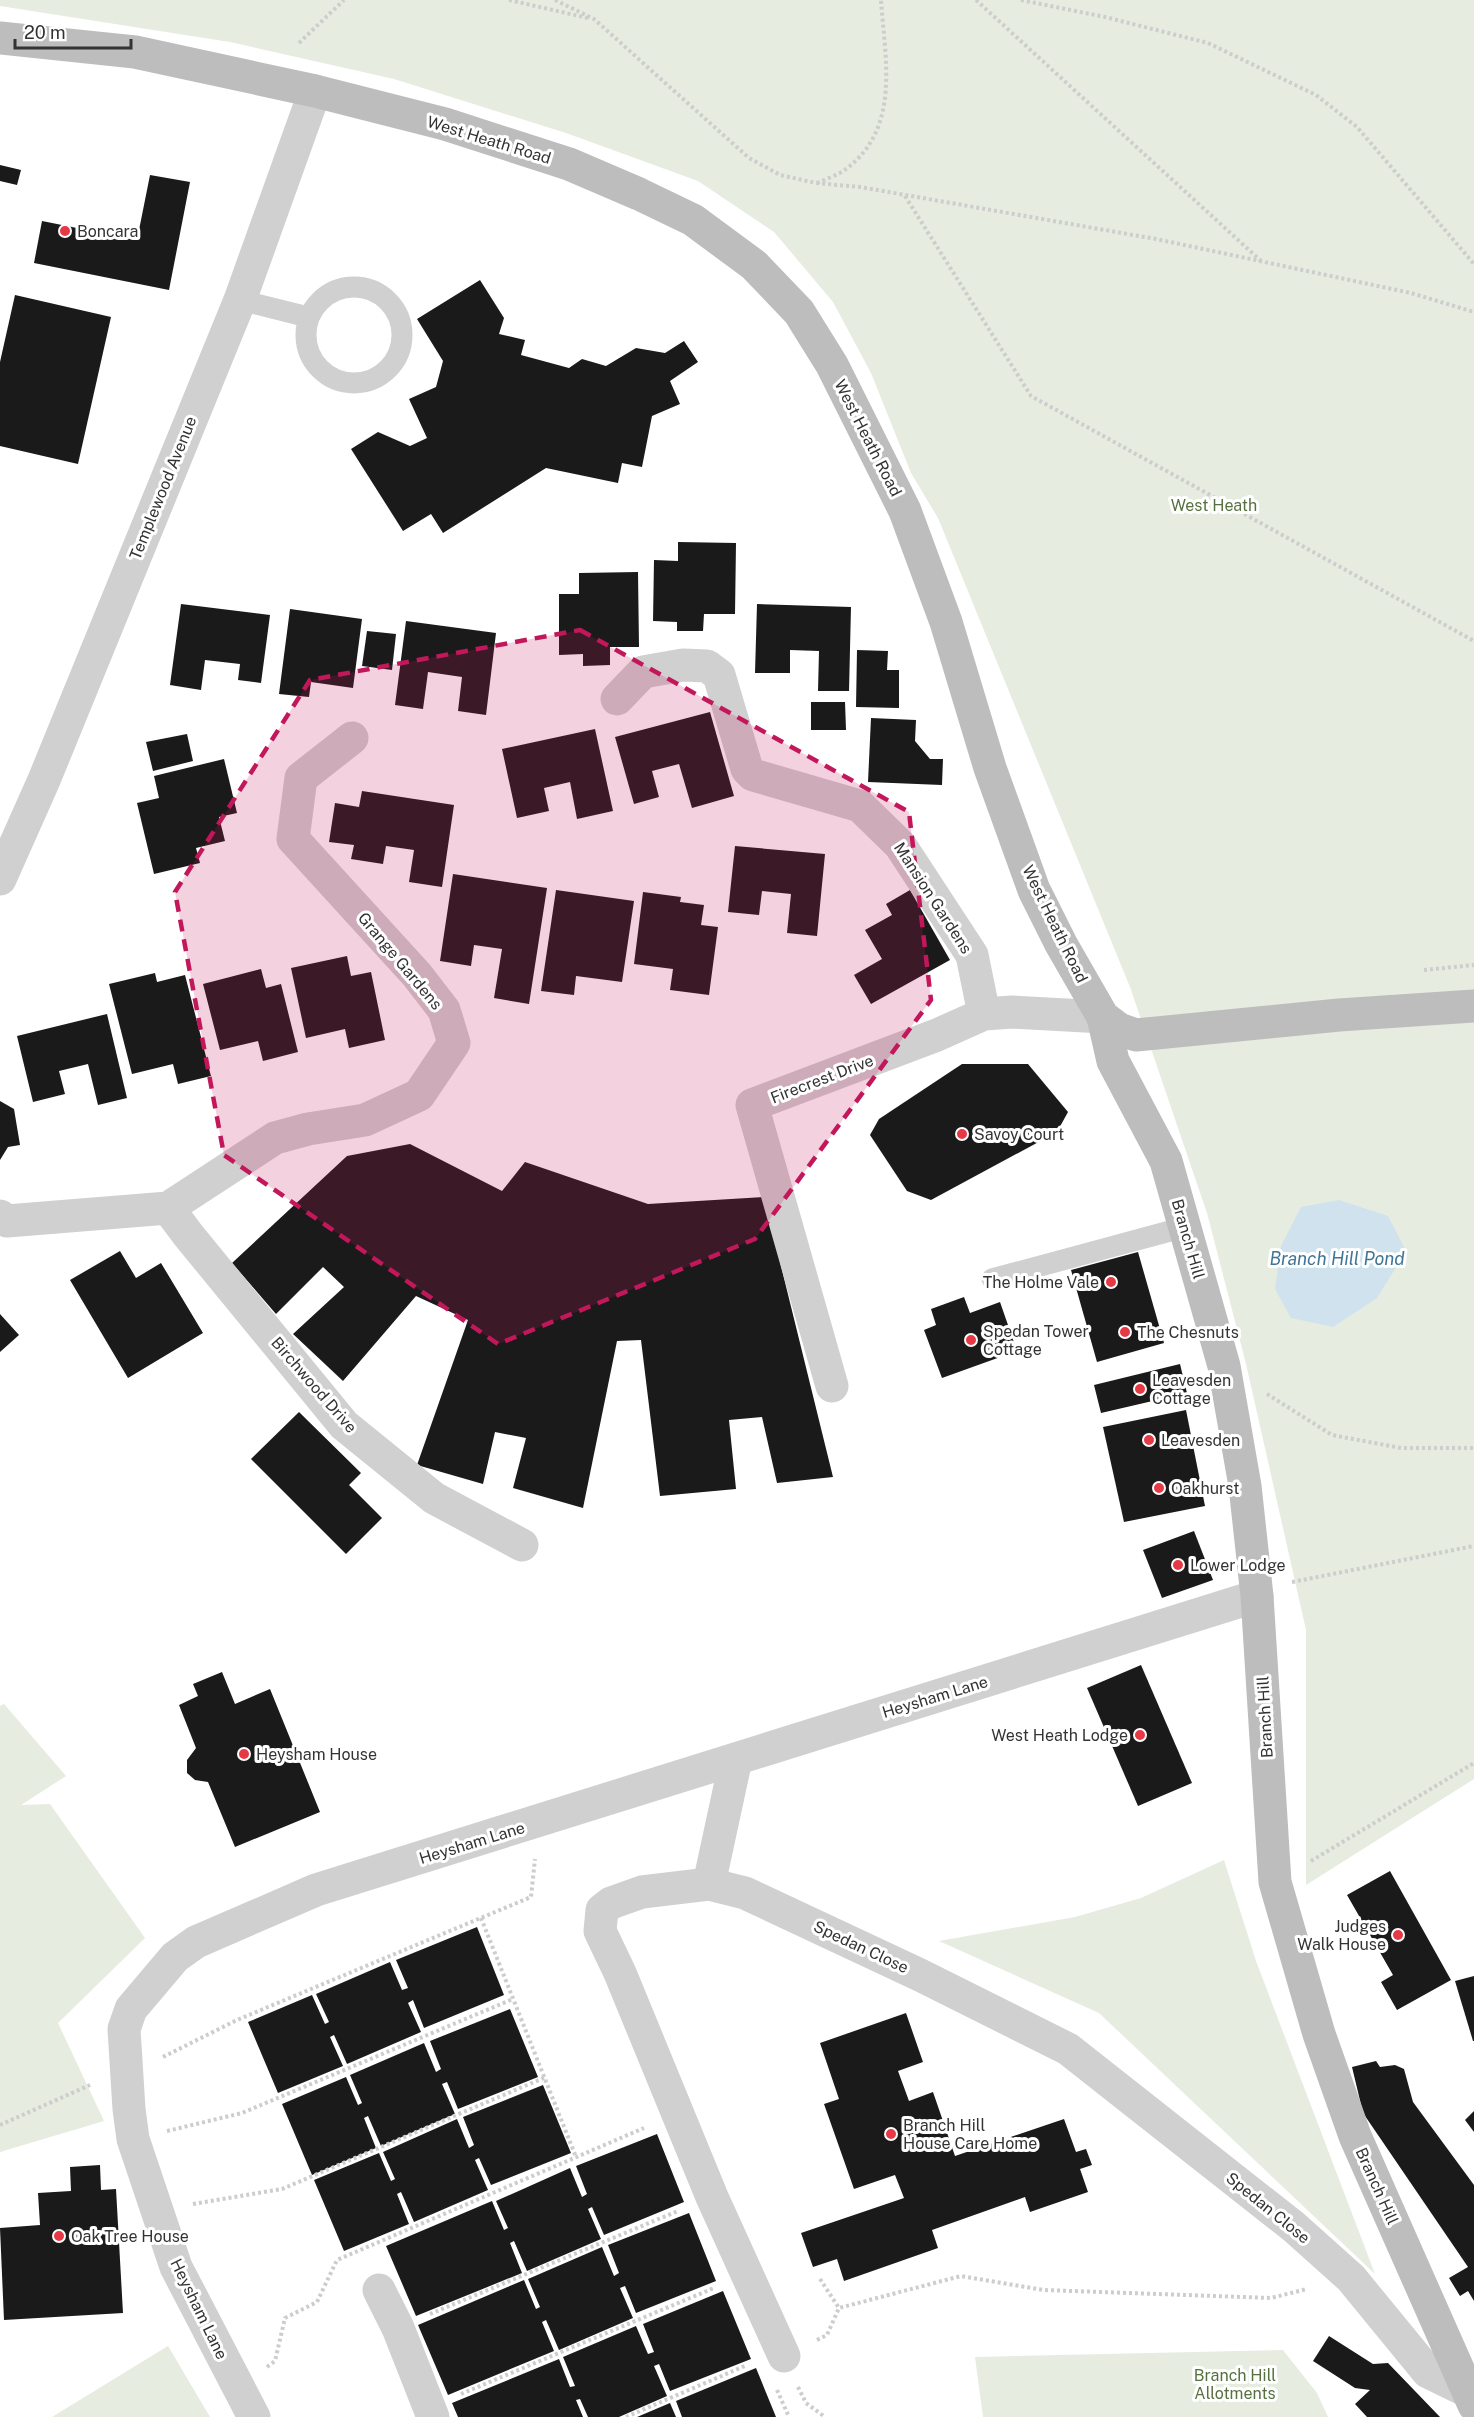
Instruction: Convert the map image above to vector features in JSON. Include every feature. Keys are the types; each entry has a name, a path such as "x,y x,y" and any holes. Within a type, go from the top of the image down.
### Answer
{"street":[{"name":"West Heath Road","path":"0,38 135,52 315,91 445,124 569,164 639,194 693,220 754,265 799,312 832,365 905,511 946,622 990,768 1034,890 1102,1017"},
{"name":"Templewood Avenue","path":"0,879 53,759 240,300 315,91"},
{"name":"Mansion Gardens","path":"617,699 643,672 683,664 706,666 719,675 747,769 753,775 860,806 900,845 972,955 984,1014"},
{"name":"Grange Gardens","path":"0,1216 7,1221 168,1208 275,1138 308,1129 365,1120 420,1095 454,1043 444,1010 417,975 292,839 301,778 352,738"},
{"path":"1102,1017 1119,1029 1136,1035 1339,1015 1474,1006"},
{"name":"Firecrest Drive","path":"832,1386 753,1105 937,1035 984,1014 1012,1012 1102,1017"},
{"name":"Branch Hill","path":"1102,1017 1113,1061 1166,1161 1224,1366 1245,1486 1257,1593 1275,1882 1319,2034 1355,2136 1472,2398"},
{"name":"Birchwood Drive","path":"168,1208 344,1425 434,1497 522,1545"},
{"name":"Heysham Lane","path":"254,2417 176,2267 133,2139 124,2029 131,2009 175,1957 196,1942 316,1890 1257,1593"},
{"path":"708,1884 736,1759"},
{"name":"Spedan Close","path":"782,2354 712,2197 620,1973 600,1931 602,1910 611,1903 642,1893 708,1884 745,1893 920,1975 1068,2049 1294,2227 1351,2278 1428,2372 1472,2398"},
{"path":"379,2290 398,2328 431,2412"}],"lane":[{"path":"344,288 375,291 388,301 397,313 402,328 402,344 397,358 387,371 374,380 358,384 342,382 327,376 315,365 308,350 305,334 308,317 316,304 329,294 344,288"},
{"path":"240,300 308,317"},
{"path":"992,1279 1185,1227"}],"path":[{"path":"299,43 344,0"},
{"path":"509,0 594,19"},
{"path":"555,0 594,19 749,158 780,175 816,183 860,187 1156,239 1411,293 1474,312"},
{"path":"816,183 845,171 862,154 875,136 883,119 887,86 881,0"},
{"path":"976,0 1262,261"},
{"path":"1021,0 1105,17 1208,43 1316,95 1356,127 1474,264"},
{"path":"904,195 1031,396 1474,641"},
{"path":"1224,1366 1332,1435 1401,1448 1474,1448"},
{"path":"1257,1593 1474,1546"},
{"path":"1275,1882 1474,1764"},
{"path":"0,2124 127,2072 237,2020 531,1897 540,1821"},
{"path":"481,1918 576,2157"},
{"path":"133,2139 242,2112 513,1999"},
{"path":"157,2210 282,2189 546,2077"},
{"path":"239,2388 275,2361 285,2318 317,2302 337,2259 677,2114"},
{"path":"398,2328 712,2197"},
{"path":"431,2412 746,2275"},
{"path":"820,2279 838,2308 961,2276 1044,2290 1271,2298 1351,2278"},
{"path":"626,2417 782,2354"}],"highlighted area":[{"path":"580,630 909,812 931,1000 755,1239 498,1344 224,1155 175,892 310,680"}],"green space":[{"name":"West Heath","path":"0,0 1474,0 1474,1779 1306,1885 1306,1630 1246,1364 1207,1213 1130,987 938,518 911,473 871,373 833,302 774,232 698,181 566,133 394,79 230,42 0,6"},
{"path":"4,1704 66,1776 21,1805 50,1804 145,1938 58,2023 104,2121 0,2152 0,1706"},
{"path":"1224,1860 1256,1961 1375,2274 1099,2013 939,1941 1075,1917 1141,1898"},
{"path":"168,2346 210,2417 52,2417"},
{"name":"Branch Hill Allotments","path":"1283,2350 1317,2393 1328,2417 983,2417 975,2357"}],"water":[{"name":"Branch Hill Pond","path":"1339,1200 1388,1216 1406,1251 1377,1298 1333,1327 1291,1318 1275,1289 1281,1246 1301,1207"}],"building":[{"path":"0,165 21,170 17,185 0,181"},
{"name":"Boncara","path":"150,175 190,182 169,290 34,263 42,221 137,240"},
{"path":"480,280 504,318 499,334 525,340 521,355 569,368 582,359 606,366 636,348 665,353 684,341 698,362 670,381 680,404 652,416 642,467 622,463 618,483 546,468 443,533 431,514 403,531 351,449 378,432 410,446 427,438 409,399 436,387 443,361 417,319"},
{"path":"15,295 111,317 78,464 0,446 0,362"},
{"path":"678,542 736,543 735,614 704,614 703,631 677,631 677,622 653,621 654,560 678,561"},
{"path":"638,572 639,647 610,647 610,665 583,666 583,654 559,655 559,594 579,594 579,573"},
{"path":"181,604 270,615 261,683 238,680 240,664 205,660 201,690 170,685"},
{"path":"757,604 851,607 849,691 818,691 819,651 790,650 790,673 755,673"},
{"path":"290,609 362,619 353,688 311,682 309,697 279,694"},
{"path":"406,621 496,633 486,715 458,711 462,677 428,672 423,709 395,705"},
{"path":"367,631 396,634 392,670 362,666"},
{"path":"857,650 888,651 887,670 899,670 899,708 856,707"},
{"path":"811,702 845,702 846,730 811,730"},
{"path":"710,712 734,796 692,808 679,764 652,771 659,797 634,804 615,737"},
{"path":"871,718 916,720 915,741 930,759 943,759 942,785 868,782"},
{"path":"595,729 613,811 577,819 570,782 544,788 549,811 517,818 502,749"},
{"path":"187,734 193,761 153,771 146,742"},
{"path":"224,759 237,813 219,817 225,841 196,848 200,863 154,874 137,803 159,798 154,776"},
{"path":"362,791 454,805 442,887 409,882 414,850 386,846 383,864 351,859 354,845 329,842 335,803 359,807"},
{"path":"735,846 825,854 817,936 787,933 791,894 762,891 759,915 728,912"},
{"path":"453,874 547,888 529,1004 494,998 502,949 474,945 471,966 440,961"},
{"path":"556,890 634,901 622,982 576,976 574,995 541,991"},
{"path":"910,890 950,960 871,1004 854,975 882,959 865,930 892,915 886,904"},
{"path":"643,892 681,897 680,902 704,905 701,925 718,927 709,995 670,990 673,969 634,964"},
{"path":"347,956 351,976 371,972 385,1040 349,1048 345,1029 306,1038 291,968"},
{"path":"261,969 266,988 281,984 298,1052 263,1061 258,1041 220,1050 203,984"},
{"path":"155,973 157,982 185,975 211,1076 178,1084 173,1064 132,1074 109,984"},
{"path":"107,1014 127,1098 98,1105 88,1064 59,1071 65,1094 33,1102 17,1036"},
{"name":"Savoy Court","path":"962,1064 1028,1064 1068,1112 1057,1132 931,1200 907,1191 870,1135 879,1119"},
{"path":"0,1101 14,1109 20,1145 8,1147 0,1160"},
{"path":"410,1144 502,1191 525,1162 648,1204 764,1197 833,1477 777,1483 762,1417 729,1420 736,1489 660,1496 641,1340 617,1341 583,1508 513,1488 526,1438 495,1432 483,1484 417,1465 468,1320 416,1296 343,1381 293,1334 344,1287 323,1267 276,1314 232,1263 347,1156"},
{"path":"120,1251 136,1278 161,1263 203,1333 128,1378 70,1280"},
{"path":"1138,1252 1164,1343 1097,1362 1071,1270"},
{"name":"Spedan Tower Cottage","path":"964,1297 970,1313 1000,1302 1017,1351 942,1378 924,1330 936,1325 931,1309"},
{"path":"0,1314 19,1335 0,1352"},
{"name":"Leavesden Cottage","path":"1180,1364 1187,1393 1101,1413 1094,1385"},
{"path":"1186,1410 1205,1506 1124,1522 1103,1427"},
{"path":"299,1412 361,1473 349,1485 382,1518 346,1554 251,1459"},
{"name":"Lower Lodge","path":"1194,1531 1213,1580 1162,1598 1143,1550"},
{"name":"West Heath Lodge","path":"1141,1665 1192,1783 1138,1806 1087,1688"},
{"name":"Heysham House","path":"222,1672 235,1704 270,1689 320,1812 235,1847 208,1782 195,1780 187,1773 187,1760 196,1748 179,1705 198,1696 193,1684"},
{"name":"Judges Walk House","path":"1390,1871 1451,1980 1397,2010 1381,1982 1393,1975 1347,1895"},
{"path":"477,1927 504,1995 424,2028 413,2000 408,2003 421,2032 347,2064 334,2035 330,2037 343,2066 278,2093 248,2022 312,1995 325,2024 329,2022 316,1994 390,1962 402,1990 408,1988 396,1960"},
{"path":"1474,1976 1474,2041 1473,2041 1455,1981"},
{"path":"510,2009 538,2077 458,2109 447,2082 442,2084 455,2114 381,2146 368,2116 364,2118 376,2148 312,2175 282,2104 346,2077 358,2105 362,2103 350,2075 424,2043 436,2072 441,2069 430,2041"},
{"name":"Branch Hill House Care Home","path":"906,2013 923,2062 898,2071 909,2101 933,2092 955,2156 1064,2119 1076,2152 1086,2149 1092,2165 1080,2169 1088,2192 1030,2212 1025,2197 932,2230 938,2248 844,2281 837,2259 813,2267 801,2233 904,2198 895,2175 854,2189 824,2104 839,2099 820,2043"},
{"path":"1376,2061 1380,2067 1395,2065 1404,2069 1413,2102 1474,2185 1474,2301 1468,2291 1460,2296 1449,2278 1468,2267 1363,2113 1352,2067"},
{"path":"543,2085 571,2153 491,2185 479,2158 475,2160 488,2190 414,2222 401,2192 397,2194 409,2224 344,2251 314,2180 379,2153 391,2181 395,2179 383,2152 457,2119 469,2148 474,2145 463,2117"},
{"path":"1474,2111 1474,2132 1465,2120"},
{"path":"657,2134 684,2202 604,2235 592,2207 588,2209 601,2239 527,2271 514,2241 510,2243 522,2273 416,2316 386,2246 492,2201 504,2230 508,2228 496,2201 570,2168 582,2197 587,2194 576,2166"},
{"name":"Oak Tree House","path":"100,2165 101,2190 116,2189 123,2313 4,2320 0,2228 40,2225 38,2193 71,2191 70,2167"},
{"path":"689,2213 716,2281 636,2313 625,2286 620,2288 633,2318 559,2350 546,2320 542,2322 554,2351 448,2395 418,2325 524,2280 536,2309 540,2307 528,2279 602,2247 614,2276 619,2273 608,2245"},
{"path":"723,2291 751,2359 670,2391 659,2364 654,2366 667,2396 619,2417 588,2417 580,2399 576,2400 583,2417 458,2417 452,2403 559,2359 570,2387 575,2386 563,2357 636,2326 648,2354 654,2352 643,2324"},
{"path":"1329,2336 1373,2364 1388,2363 1440,2417 1367,2417 1355,2404 1370,2390 1355,2388 1313,2361"},
{"path":"756,2368 776,2417 682,2417 676,2401"},
{"path":"670,2403 676,2417 637,2417"}],"place":[{"name":"Boncara","path":"65,231"},
{"name":"Savoy Court","path":"962,1134"},
{"name":"The Holme Vale","path":"1111,1282"},
{"name":"The Chesnuts","path":"1125,1332"},
{"name":"Spedan Tower Cottage","path":"971,1340"},
{"name":"Leavesden Cottage","path":"1140,1389"},
{"name":"Leavesden","path":"1149,1440"},
{"name":"Oakhurst","path":"1159,1488"},
{"name":"Lower Lodge","path":"1178,1565"},
{"name":"West Heath Lodge","path":"1140,1735"},
{"name":"Heysham House","path":"244,1754"},
{"name":"Judges Walk House","path":"1398,1935"},
{"name":"Branch Hill House Care Home","path":"891,2134"},
{"name":"Oak Tree House","path":"59,2236"}]}
